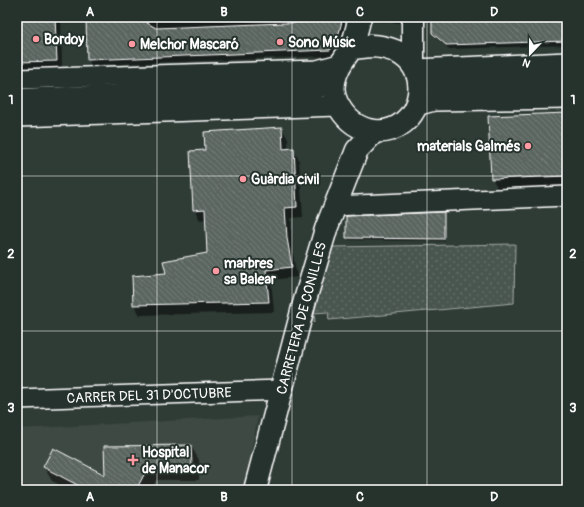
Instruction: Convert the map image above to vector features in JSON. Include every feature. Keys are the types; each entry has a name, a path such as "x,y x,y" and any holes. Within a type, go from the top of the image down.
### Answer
{"main road":[{"path":"360,17 342,62 339,107 357,150 375,131"},
{"path":"17,100 316,88 339,107 358,127 375,131 388,130 404,121 417,82 413,17"},
{"path":"316,88 342,62 371,46 386,46 402,53 417,82"},
{"path":"417,82 441,84 567,80"},
{"name":"CARRETERA DE CONILLES","path":"256,490 305,300 334,206 357,150"}],"street":[{"path":"17,79 317,70 342,62"},
{"path":"417,82 567,62"},
{"path":"417,82 434,101 567,99"},
{"path":"17,117 339,107"},
{"path":"334,206 567,196"},
{"name":"CARRER DEL 31 D'OCTUBRE","path":"17,399 282,390"}],"shaded area":[{"path":"515,244 514,303 329,320 328,312 314,313 315,322 310,322 333,247"},
{"name":"Hospital de Manacor","path":"258,416 244,490 17,490 17,429"}],"building":[{"name":"Bordoy","path":"17,17 55,17 57,61 17,62"},
{"path":"86,17 147,17 147,23 156,28 311,22 313,17 343,17 336,45 330,50 87,60"},
{"path":"432,17 567,17 567,41 446,45 432,33"},
{"name":"materials Galmés","path":"567,113 567,176 491,179 488,116"},
{"path":"282,127 283,149 294,148 297,207 285,208 287,238 292,267 266,270 269,302 133,305 132,276 166,273 163,261 207,253 205,209 193,210 190,151 205,150 204,132"},
{"path":"444,212 444,239 346,238 346,216"},
{"path":"191,445 192,466 148,467 136,490 87,490 43,467 53,448 105,475 104,446"}],"place":[{"name":"Bordoy","path":"36,39"},
{"name":"Sono Músic","path":"280,42"},
{"name":"Melchor Mascaró","path":"132,44"},
{"name":"materials Galmés","path":"528,146"},
{"name":"Guàrdia civil","path":"243,179"},
{"name":"marbres sa Balear","path":"216,271"},
{"name":"Hospital de Manacor","path":"133,460"}]}
